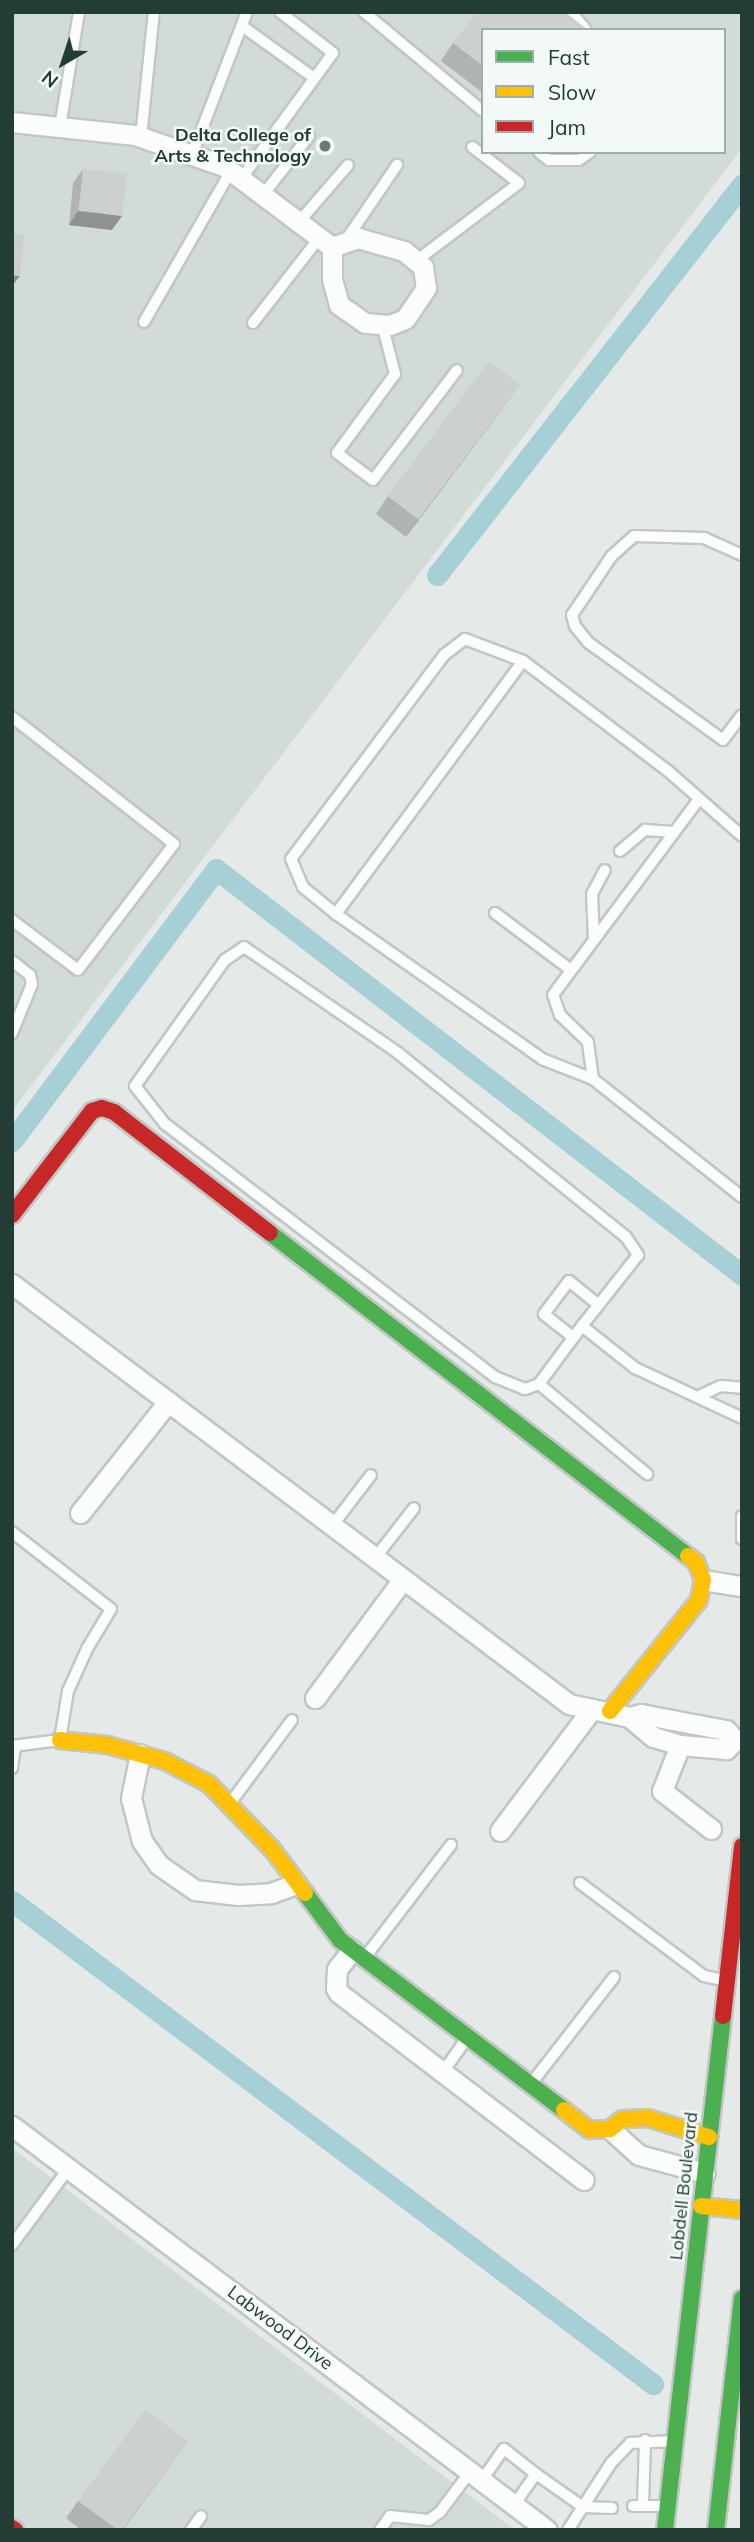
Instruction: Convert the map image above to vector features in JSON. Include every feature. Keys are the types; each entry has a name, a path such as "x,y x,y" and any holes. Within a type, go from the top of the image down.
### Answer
{"street":[{"path":"12,122 141,137 192,155 236,175 299,222 332,242 358,238 404,251 423,267 426,288 405,319 382,324 365,323 340,305 332,279 332,242"},
{"path":"12,1215 92,1111 102,1108 114,1112 696,1562 703,1580 699,1600 601,1710 500,1831"},
{"path":"12,1284 569,1704 629,1717 653,1737 686,1740 726,1730 738,1741"},
{"path":"80,1513 168,1402"},
{"path":"316,1698 403,1579"},
{"path":"703,1580 742,1586"},
{"path":"629,1717 641,1714 670,1720 686,1740"},
{"path":"670,1720 686,1740"},
{"path":"60,1740 108,1745 165,1761 209,1784 272,1849 340,1940 590,2130 610,2129 623,2119 648,2118 709,2137"},
{"path":"686,1740 662,1791 711,1829"},
{"path":"140,1754 131,1798 142,1841 159,1865 195,1891 249,1895 271,1893 296,1884"},
{"name":"Lobdell Boulevard","path":"665,2530 742,1846"},
{"path":"357,1954 337,1969 336,1988 584,2180"},
{"name":"Labwood Drive","path":"12,2126 547,2530"},
{"path":"610,2129 639,2155 705,2173"},
{"path":"701,2206 742,2210"},
{"path":"716,2530 736,2411 742,2298"}],"lane":[{"path":"60,127 79,12"},
{"path":"141,137 154,12"},
{"path":"192,155 247,12"},
{"path":"144,321 236,175 333,53 280,12"},
{"path":"364,12 481,109"},
{"path":"571,12 576,22 584,28"},
{"path":"242,26 314,78"},
{"path":"263,195 309,136"},
{"path":"472,147 481,154"},
{"path":"416,261 519,183 481,154"},
{"path":"542,154 549,160 579,160 587,154"},
{"path":"299,222 348,165"},
{"path":"253,323 332,242 397,165"},
{"path":"382,324 395,374 337,453 373,480 457,370"},
{"path":"742,555 704,538 634,536 611,557 572,615 575,625 589,643 723,740 742,715"},
{"path":"742,836 668,771 523,661 465,639 444,655 291,859 303,887 336,914 542,1059 593,1079 742,1197"},
{"path":"336,914 523,661"},
{"path":"12,717 174,844 78,970 12,920"},
{"path":"593,1079 588,1042 560,1015 552,995 699,799"},
{"path":"620,851 645,830 674,832"},
{"path":"594,939 592,894 605,870"},
{"path":"495,913 571,970"},
{"path":"244,947 398,1053 626,1237 638,1255 582,1326 539,1384 525,1389 495,1377 165,1124 145,1103 135,1086 225,960 244,947"},
{"path":"12,961 30,975 32,984 12,1033"},
{"path":"573,1338 544,1314 569,1282 599,1305"},
{"path":"582,1326 635,1368 742,1418"},
{"path":"539,1384 647,1474"},
{"path":"697,1397 721,1386 742,1388"},
{"path":"332,1526 371,1475"},
{"path":"375,1558 414,1508"},
{"path":"742,1516 742,1539"},
{"path":"12,1532 111,1609 87,1649 68,1691 60,1740 14,1746 12,1768"},
{"path":"229,1805 292,1720"},
{"path":"357,1954 451,1845"},
{"path":"580,1883 705,1976 727,1981"},
{"path":"530,2086 614,1977"},
{"path":"443,2072 467,2038"},
{"path":"12,2245 69,2168"},
{"path":"568,2530 620,2451 630,2443 645,2440 675,2441"},
{"path":"645,2440 638,2506 668,2506"},
{"path":"380,2530 390,2516 429,2520 504,2449 583,2507 612,2508"},
{"path":"514,2505 536,2474"},
{"path":"191,2530 201,2516"}],"shaded area":[{"path":"12,12 742,12 742,148 12,1111"},
{"path":"12,2148 515,2530 12,2530"}],"building":[{"path":"12,12 16,12 12,37"},
{"path":"477,12 565,12 585,28 481,28 481,64 453,43"},
{"path":"83,169 127,174 122,215 79,211"},
{"path":"12,233 25,235 20,276 12,275"},
{"path":"489,361 520,384 418,519 387,496"},
{"path":"145,2410 188,2441 122,2530 118,2530 78,2501"}],"waterway":[{"path":"437,575 742,184"},
{"path":"12,1141 216,869 742,1275"},
{"path":"12,1901 653,2384"}],"traffic: fast":[{"path":"270,1233 688,1556"},
{"path":"305,1893 340,1940 564,2110"},
{"path":"665,2530 723,2016"},
{"path":"716,2530 742,2298"}],"traffic: slow":[{"path":"610,1711 699,1600 703,1580 696,1562 688,1556"},
{"path":"60,1740 108,1745 165,1761 209,1784 272,1849 305,1893"},
{"path":"564,2110 590,2130 610,2129 623,2119 648,2118 709,2137"},
{"path":"701,2206 742,2210"}],"traffic: jam":[{"path":"12,1215 92,1111 102,1108 114,1112 270,1233"},
{"path":"723,2016 742,1846"}],"place":[{"name":"Delta College of Arts & Technology","path":"325,146"}]}
